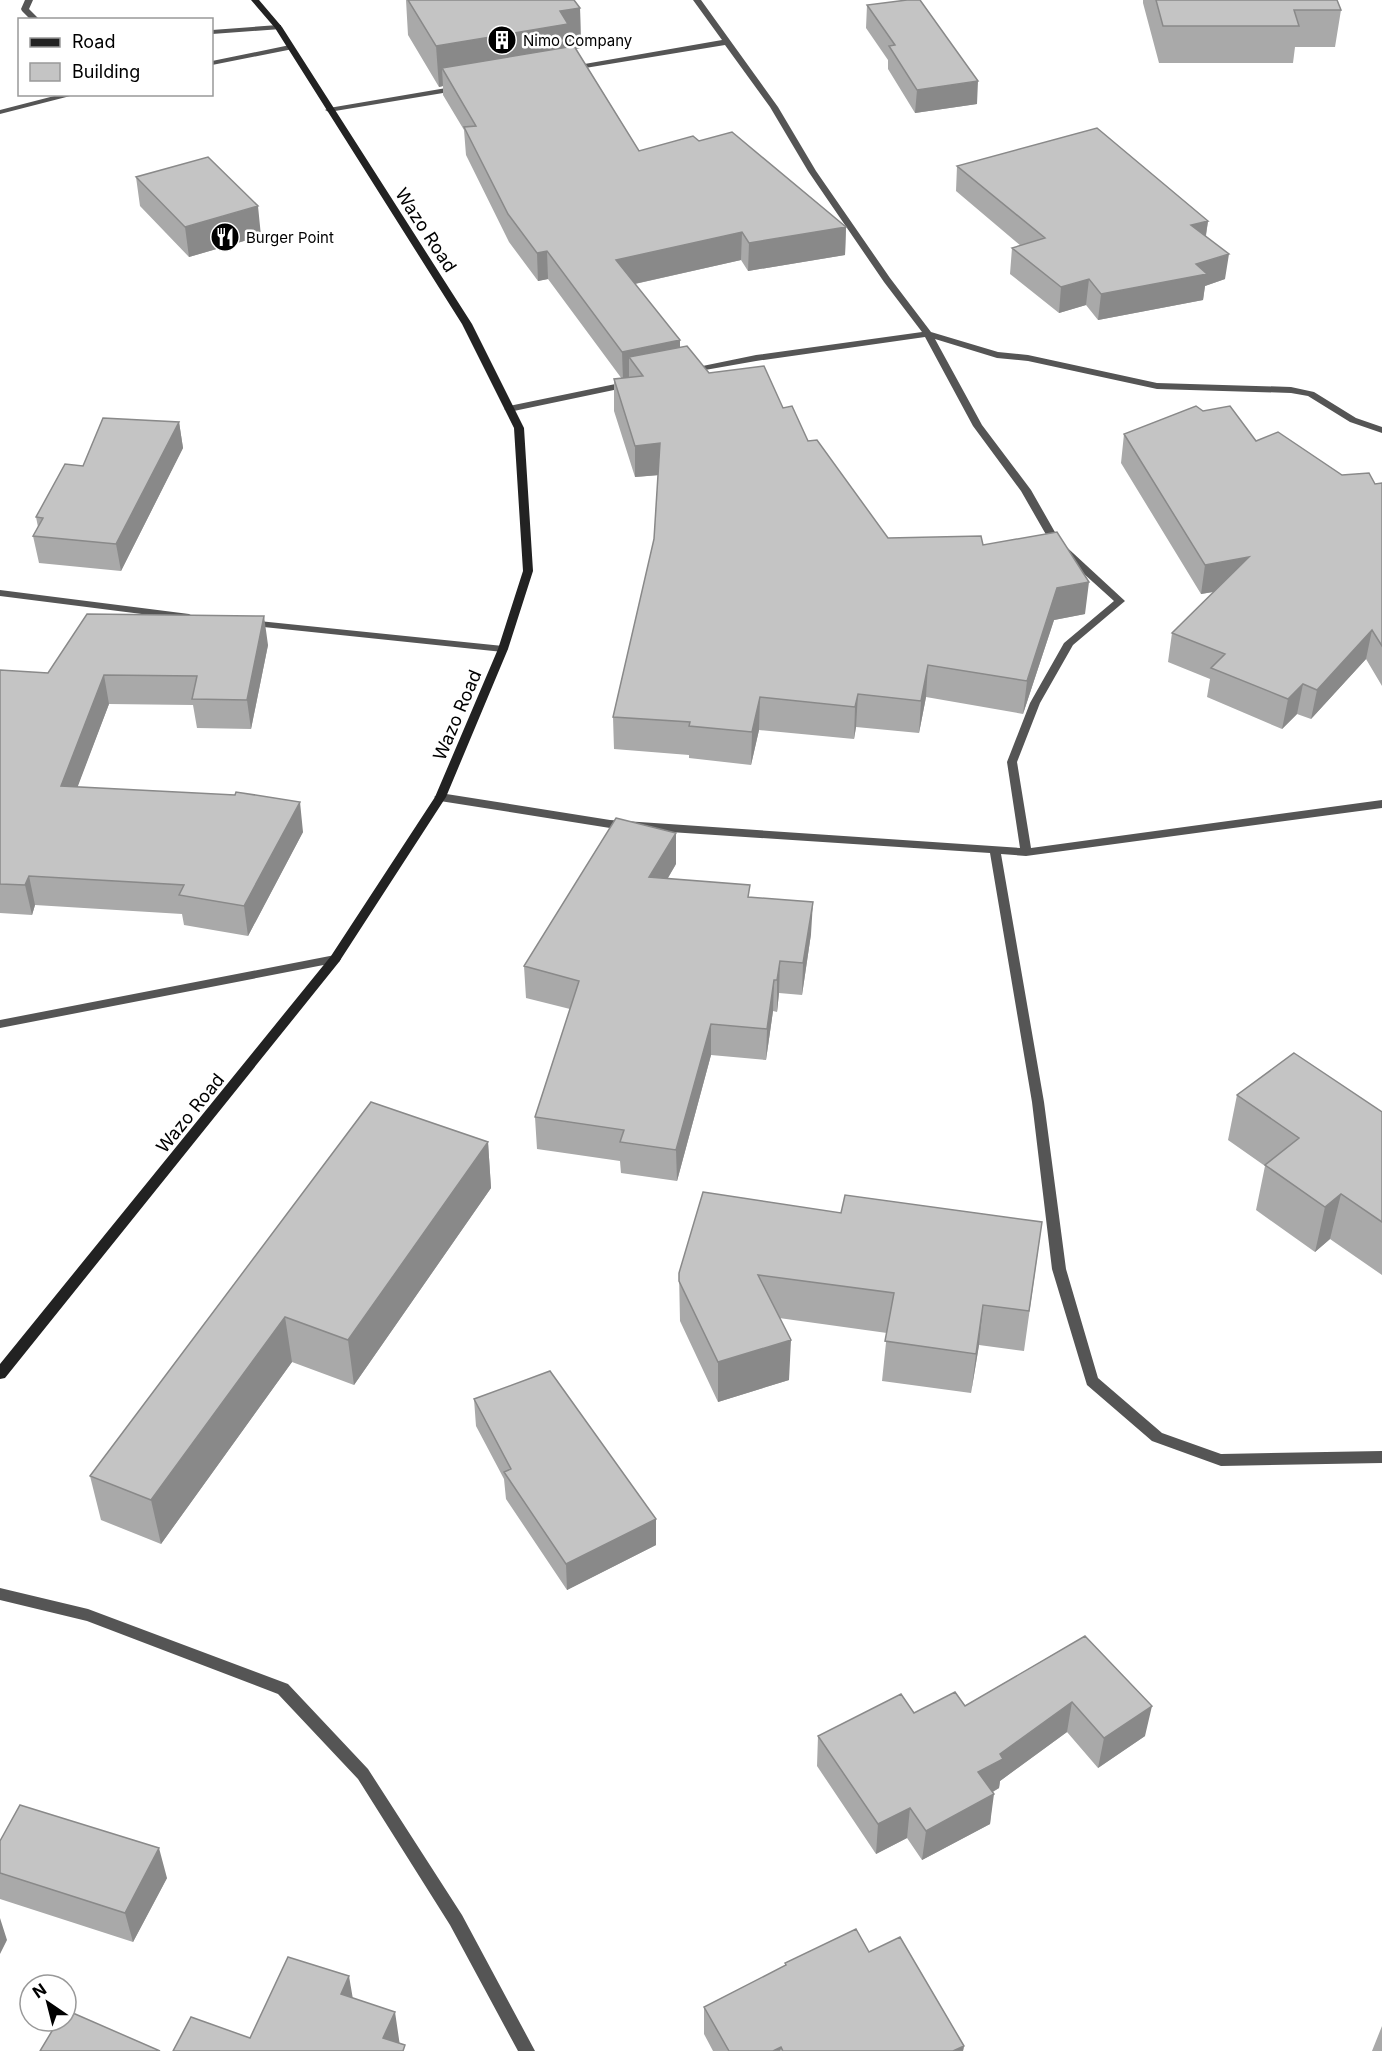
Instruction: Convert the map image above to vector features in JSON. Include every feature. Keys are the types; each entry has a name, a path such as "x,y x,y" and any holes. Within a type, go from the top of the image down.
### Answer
{"main road":[{"name":"Wazo Road","path":"0,1374 335,959 440,797 503,649 528,571 519,428 467,324 278,27 255,0"}],"street":[{"path":"29,0 25,9 34,18"},
{"path":"697,0 774,107 812,171 887,280 928,334 978,426 1026,490 1056,543 1120,601 1069,643 1035,703 1012,762 1026,852"},
{"path":"213,32 278,27"},
{"path":"563,70 727,42"},
{"path":"213,63 290,47"},
{"path":"329,110 469,86"},
{"path":"0,112 66,96"},
{"path":"679,374 756,358 928,334 997,355 1028,358 1157,386 1257,387 1311,394 1353,420 1382,430"},
{"path":"509,409 646,381"},
{"path":"0,593 202,618"},
{"path":"237,622 503,649"},
{"path":"440,797 610,824 1026,852 1382,804"},
{"path":"995,851 1038,1102 1059,1269 1092,1381 1156,1437 1221,1460 1382,1457"},
{"path":"0,1024 335,959"},
{"path":"0,1594 88,1615 283,1689 363,1774 456,1920 527,2051"}],"building":[{"path":"408,0 574,0 580,8 560,11 568,24 436,46"},
{"path":"920,0 978,81 917,90 889,46 895,45 867,5"},
{"path":"1156,0 1337,0 1341,10 1294,10 1299,26 1163,26"},
{"path":"574,46 639,151 693,136 699,141 732,132 846,227 749,243 742,232 616,260 680,340 622,352 547,251 537,253 508,214 464,127 476,126 442,68"},
{"path":"1097,128 1208,221 1191,225 1229,254 1196,264 1207,274 1101,294 1089,279 1061,287 1012,248 1045,238 957,166"},
{"path":"208,157 258,206 185,227 136,177"},
{"path":"687,346 709,373 764,366 783,408 792,406 808,441 817,440 888,538 981,536 983,545 1057,532 1089,582 1057,588 1027,681 928,665 921,701 858,694 855,707 760,697 752,732 689,726 690,722 613,717 654,539 660,443 635,446 614,379 643,376 629,357"},
{"path":"1196,406 1203,411 1230,406 1256,441 1278,432 1342,475 1369,473 1375,484 1382,483 1382,646 1372,630 1317,690 1303,684 1288,699 1211,668 1225,654 1172,633 1249,557 1205,565 1124,434"},
{"path":"103,418 179,422 116,544 33,536 43,518 36,517 65,464 83,466"},
{"path":"87,614 264,616 247,700 192,699 197,676 104,675 61,786 235,795 236,792 300,802 244,906 179,895 184,885 29,876 25,885 0,884 0,670 48,673"},
{"path":"616,818 676,833 649,877 750,885 748,897 813,902 803,963 780,961 777,980 774,980 767,1029 711,1024 676,1150 620,1142 624,1130 535,1117 579,981 524,966"},
{"path":"1294,1053 1382,1112 1382,1222 1341,1194 1325,1207 1265,1165 1299,1138 1237,1095"},
{"path":"371,1102 488,1142 348,1340 285,1317 151,1500 90,1476"},
{"path":"703,1192 841,1213 845,1195 1042,1222 1029,1311 983,1305 976,1354 885,1341 894,1293 758,1275 791,1340 718,1362 679,1281 679,1273"},
{"path":"550,1371 656,1519 566,1564 504,1472 511,1469 474,1399"},
{"path":"1085,1636 1152,1706 1104,1738 1072,1702 1000,1754 1003,1759 978,1772 994,1794 926,1831 910,1808 878,1824 818,1736 901,1694 914,1713 955,1692 965,1706"},
{"path":"20,1805 159,1848 125,1913 0,1873 0,1841"},
{"path":"856,1929 869,1952 900,1937 964,2046 953,2051 783,2051 781,2047 773,2051 729,2051 704,2007 786,1965 785,1963"},
{"path":"288,1957 349,1976 341,1994 395,2012 383,2038 405,2045 403,2051 173,2051 191,2017 250,2038"},
{"path":"78,2015 160,2051 40,2051 51,2033 78,2033"}],"place":[{"name":"Nimo Company","path":"502,40"},
{"name":"Burger Point","path":"225,237"}]}
